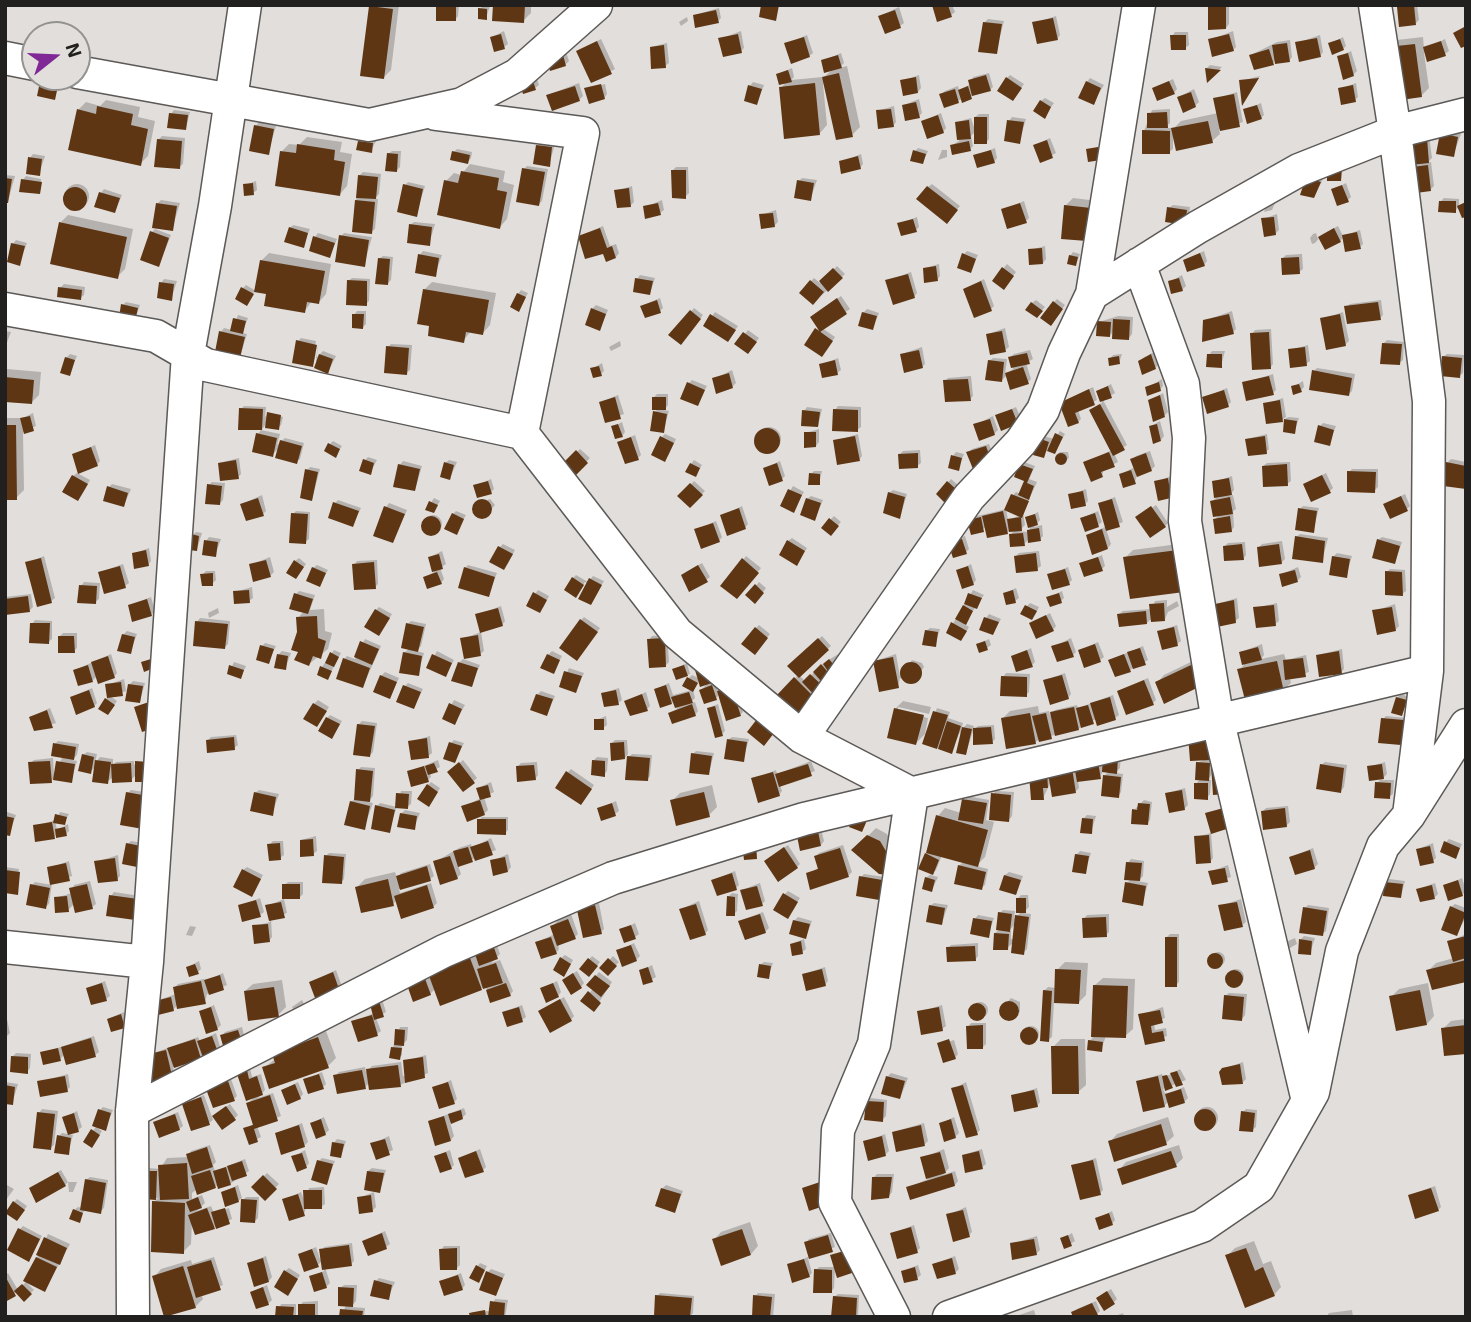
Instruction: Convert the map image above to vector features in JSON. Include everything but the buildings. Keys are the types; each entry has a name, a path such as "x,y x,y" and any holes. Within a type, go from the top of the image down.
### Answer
{"street":[{"path":"133,1317 132,1111 147,962 188,354 244,5"},
{"path":"91,75 369,125 462,104 517,75 596,5"},
{"path":"802,737 970,497 1021,442 1043,410 1064,353 1092,294 1139,5"},
{"path":"1375,5 1395,132 1429,401 1427,671 1409,815"},
{"path":"418,112 583,133 522,433"},
{"path":"1092,294 1299,170 1395,132 1466,114"},
{"path":"1139,264 1183,384 1189,438 1185,521 1217,722 1308,1101"},
{"path":"5,309 156,337 206,365 522,433 677,633 802,737 912,794"},
{"path":"132,1111 444,951 613,878 804,819 1427,671"},
{"path":"949,1317 1202,1226 1259,1187 1308,1101 1342,951 1383,846 1409,815 1466,725"},
{"path":"894,1317 835,1202 838,1130 874,1044 912,794"},
{"path":"5,947 147,962"}]}
